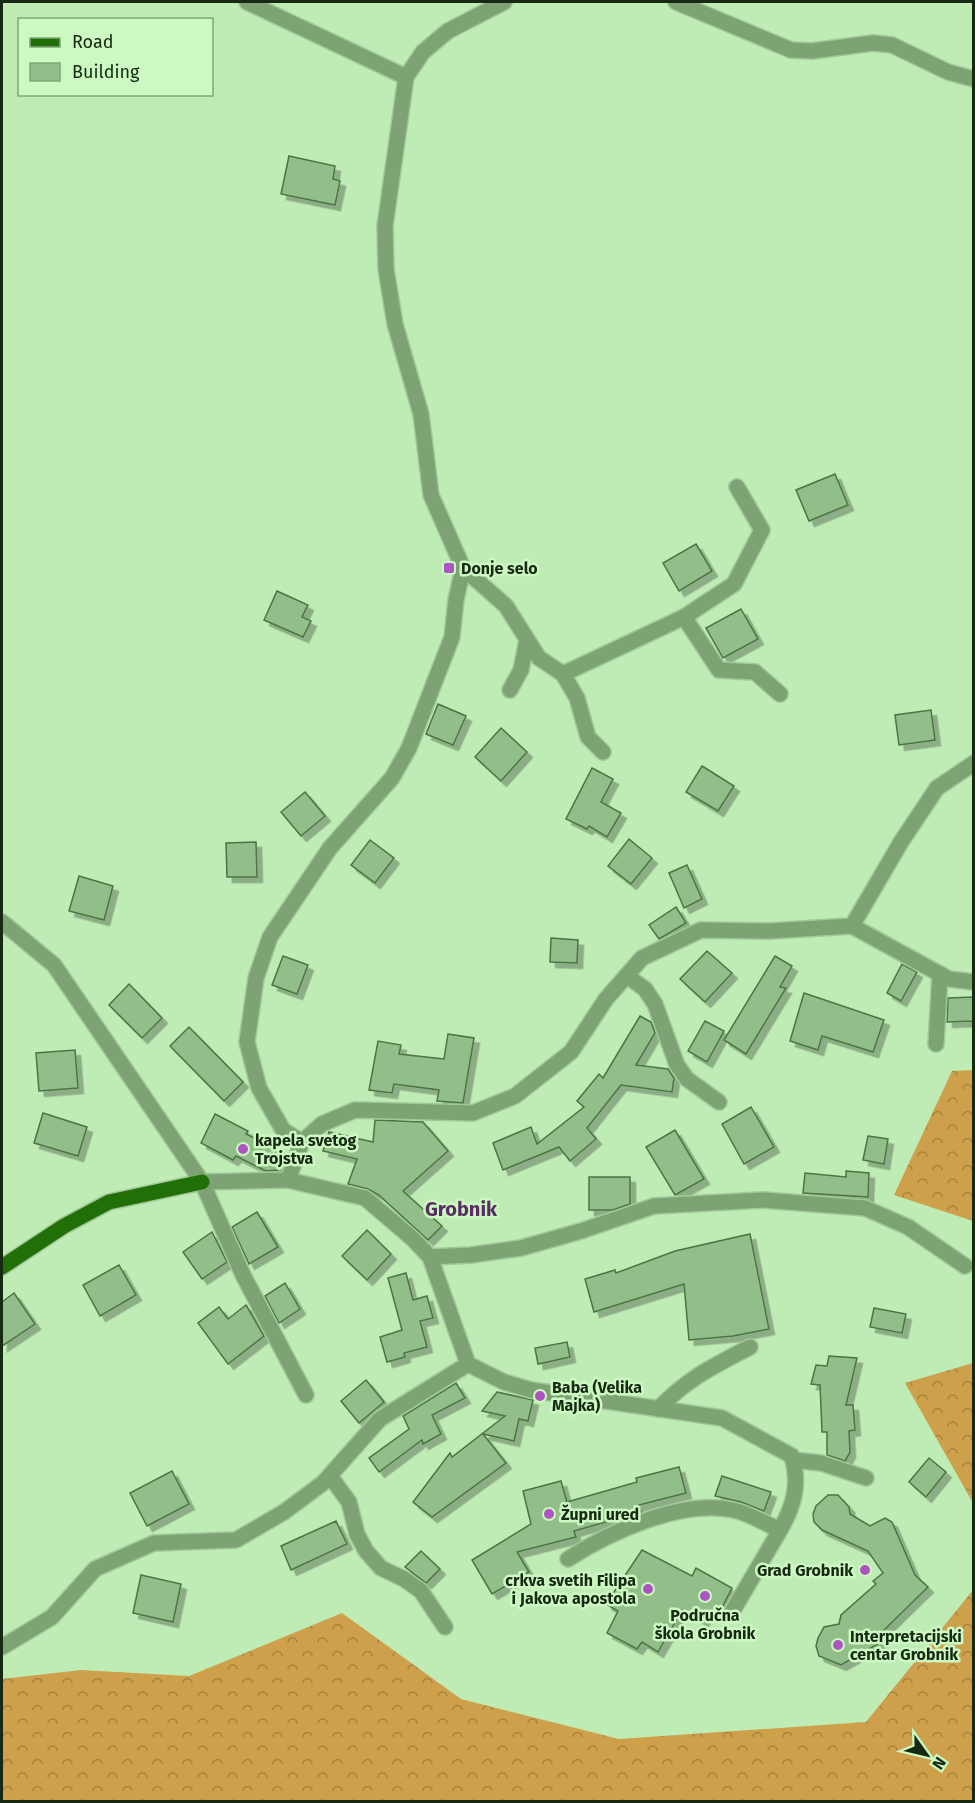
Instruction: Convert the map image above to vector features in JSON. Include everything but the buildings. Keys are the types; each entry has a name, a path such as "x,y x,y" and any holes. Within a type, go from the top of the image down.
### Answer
{"main road":[{"path":"2,1267 64,1226 109,1202 202,1182"}],"street":[{"path":"247,2 406,77"},
{"path":"504,2 448,31 423,52 406,77 385,226 386,269 395,324 421,414 431,495 463,568 506,606 539,658 564,674 577,698 588,737 603,752"},
{"path":"676,2 791,50 812,51 873,43 892,45 948,72 974,79"},
{"path":"564,674 684,617 734,584 762,530 736,487"},
{"path":"302,1142 283,1130 259,1088 247,1042 256,978 270,937 330,848 392,778 409,748 452,638 456,600 463,568"},
{"path":"684,617 719,670 755,672 780,694"},
{"path":"510,690 521,670 527,640"},
{"path":"852,926 901,842 937,788 974,763"},
{"path":"2,922 54,965 202,1182 243,1275 306,1395"},
{"path":"288,1180 302,1142 322,1124 355,1110 473,1113 516,1096 571,1052 606,999 642,958 701,930 770,931 852,926 948,979 974,982"},
{"path":"936,1044 940,974"},
{"path":"627,976 645,989 656,1004 677,1065 687,1079 719,1102"},
{"path":"202,1182 288,1180 365,1198 413,1239 430,1257 468,1364 504,1382 531,1390 722,1418 774,1444 792,1456 796,1485 793,1508 732,1612"},
{"path":"430,1257 471,1256 521,1248 581,1231 654,1206 763,1200 865,1208 908,1227 965,1266"},
{"path":"658,1409 678,1389 708,1367 750,1347"},
{"path":"2,1647 52,1617 95,1569 154,1543 236,1540 284,1512 330,1476 381,1419 468,1364"},
{"path":"793,1460 828,1465 866,1478"},
{"path":"330,1476 349,1502 357,1534 366,1551 381,1568 404,1579 421,1591 445,1628"},
{"path":"568,1559 601,1538 656,1518 704,1508 734,1510 780,1530"}],"green space":[{"path":"974,1070 973,1221 894,1195 952,1071"},
{"path":"974,1363 973,1503 905,1383"},
{"path":"973,1590 973,1801 2,1801 2,1679 81,1670 189,1676 342,1613 461,1699 619,1739 866,1722"}],"place":[{"name":"Donje selo","path":"449,568"},
{"name":"kapela svetog Trojstva","path":"243,1149"},
{"name":"Baba (Velika Majka)","path":"540,1396"},
{"name":"Župni ured","path":"549,1514"},
{"name":"Grad Grobnik","path":"865,1570"},
{"name":"crkva svetih Filipa i Jakova apostola","path":"648,1589"},
{"name":"Područna škola Grobnik","path":"705,1596"},
{"name":"Interpretacijski centar Grobnik","path":"838,1645"}],"district":[{"name":"Grobnik","path":"461,1209"}]}
